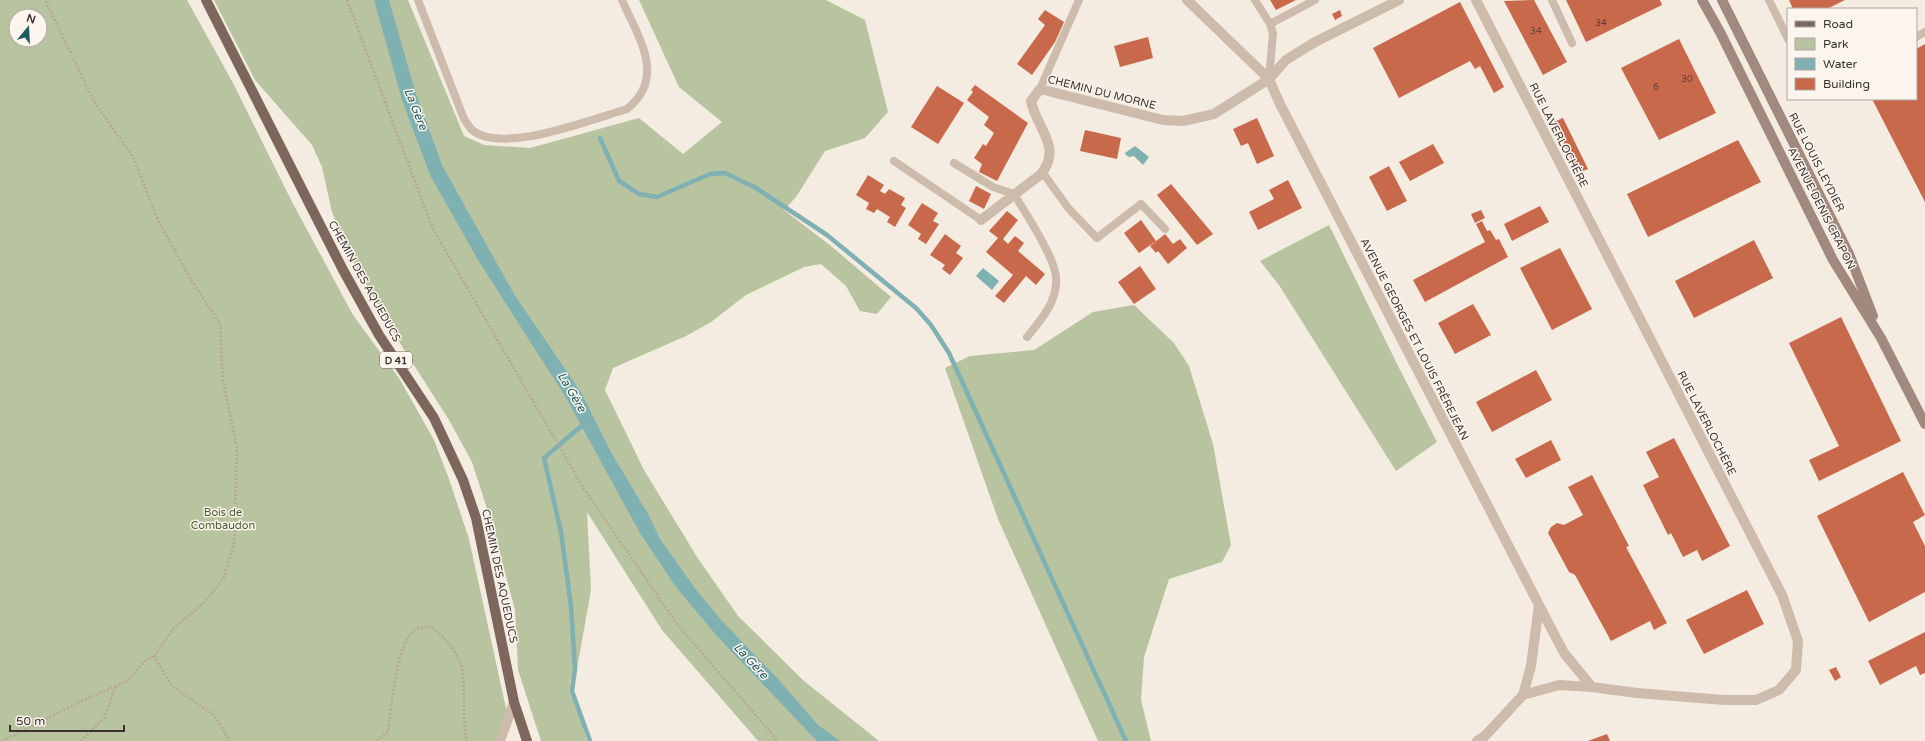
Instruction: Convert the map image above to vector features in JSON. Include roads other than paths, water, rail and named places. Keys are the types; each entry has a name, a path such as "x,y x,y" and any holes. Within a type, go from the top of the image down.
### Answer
{"main road":[{"name":"CHEMIN DES AQUEDUCS","path":"206,0 343,270 379,335 434,418 463,480 476,518 514,702 527,741"},
{"name":"AVENUE DENIS CRAPON","path":"1702,0 1720,32 1833,260 1881,338 1925,424"},
{"name":"RUE LOUIS LEYDIER","path":"1722,0 1849,254 1881,338"}],"street":[{"path":"1187,0 1269,79 1286,60 1315,42 1398,0"},
{"name":"RUE LAVERLOCHÈRE","path":"1476,0 1782,594 1798,641 1796,670 1779,690 1756,700 1724,700 1559,685 1523,695"},
{"name":"CHEMIN DU MORNE","path":"1043,173 1047,167 1051,154 1043,128 1033,110 1031,101 1040,89 1163,120 1183,121 1214,114 1269,79"},
{"name":"AVENUE GEORGES ET LOUIS FRÊREJEAN","path":"1269,79 1280,104 1539,604"},
{"path":"981,220 1043,173"},
{"path":"1539,604 1564,653 1592,687"},
{"path":"1477,741 1485,736 1523,695 1531,666 1539,604"},
{"path":"500,741 514,702"}],"lane":[{"path":"418,0 464,119 472,129 486,136 501,140 530,138 627,109 638,100 648,79 648,66 644,51 622,0"},
{"path":"1040,89 1079,0"},
{"path":"1255,0 1270,24 1273,33 1269,79"},
{"path":"1270,24 1315,0"},
{"path":"1552,0 1572,43"},
{"path":"1768,0 1787,37"},
{"path":"894,161 981,220"},
{"path":"954,163 993,188 1014,194 1044,246 1056,276 1051,302 1043,318 1027,337"},
{"path":"1043,173 1069,209 1097,238 1141,204 1165,229"}],"water":[{"name":"La Gère","path":"374,0 389,0 415,91 442,165 514,294 582,394 612,454 648,514 660,539 697,591 722,621 779,680 818,725 840,741 817,741 716,635 676,587 640,533 565,396 478,260 430,175 402,100"},
{"path":"1135,146 1149,157 1143,165 1134,156 1129,157 1125,153"},
{"path":"983,268 999,281 992,290 976,276"}],"waterway":[{"path":"600,138 619,181 639,194 657,197 710,174 725,173 756,188 827,235 916,308 931,325 949,353 1126,741"},
{"path":"586,422 544,458 561,532 571,606 575,669 572,691 590,741"}],"park label":[{"name":"Bois de Combaudon","path":"223,518"}]}
